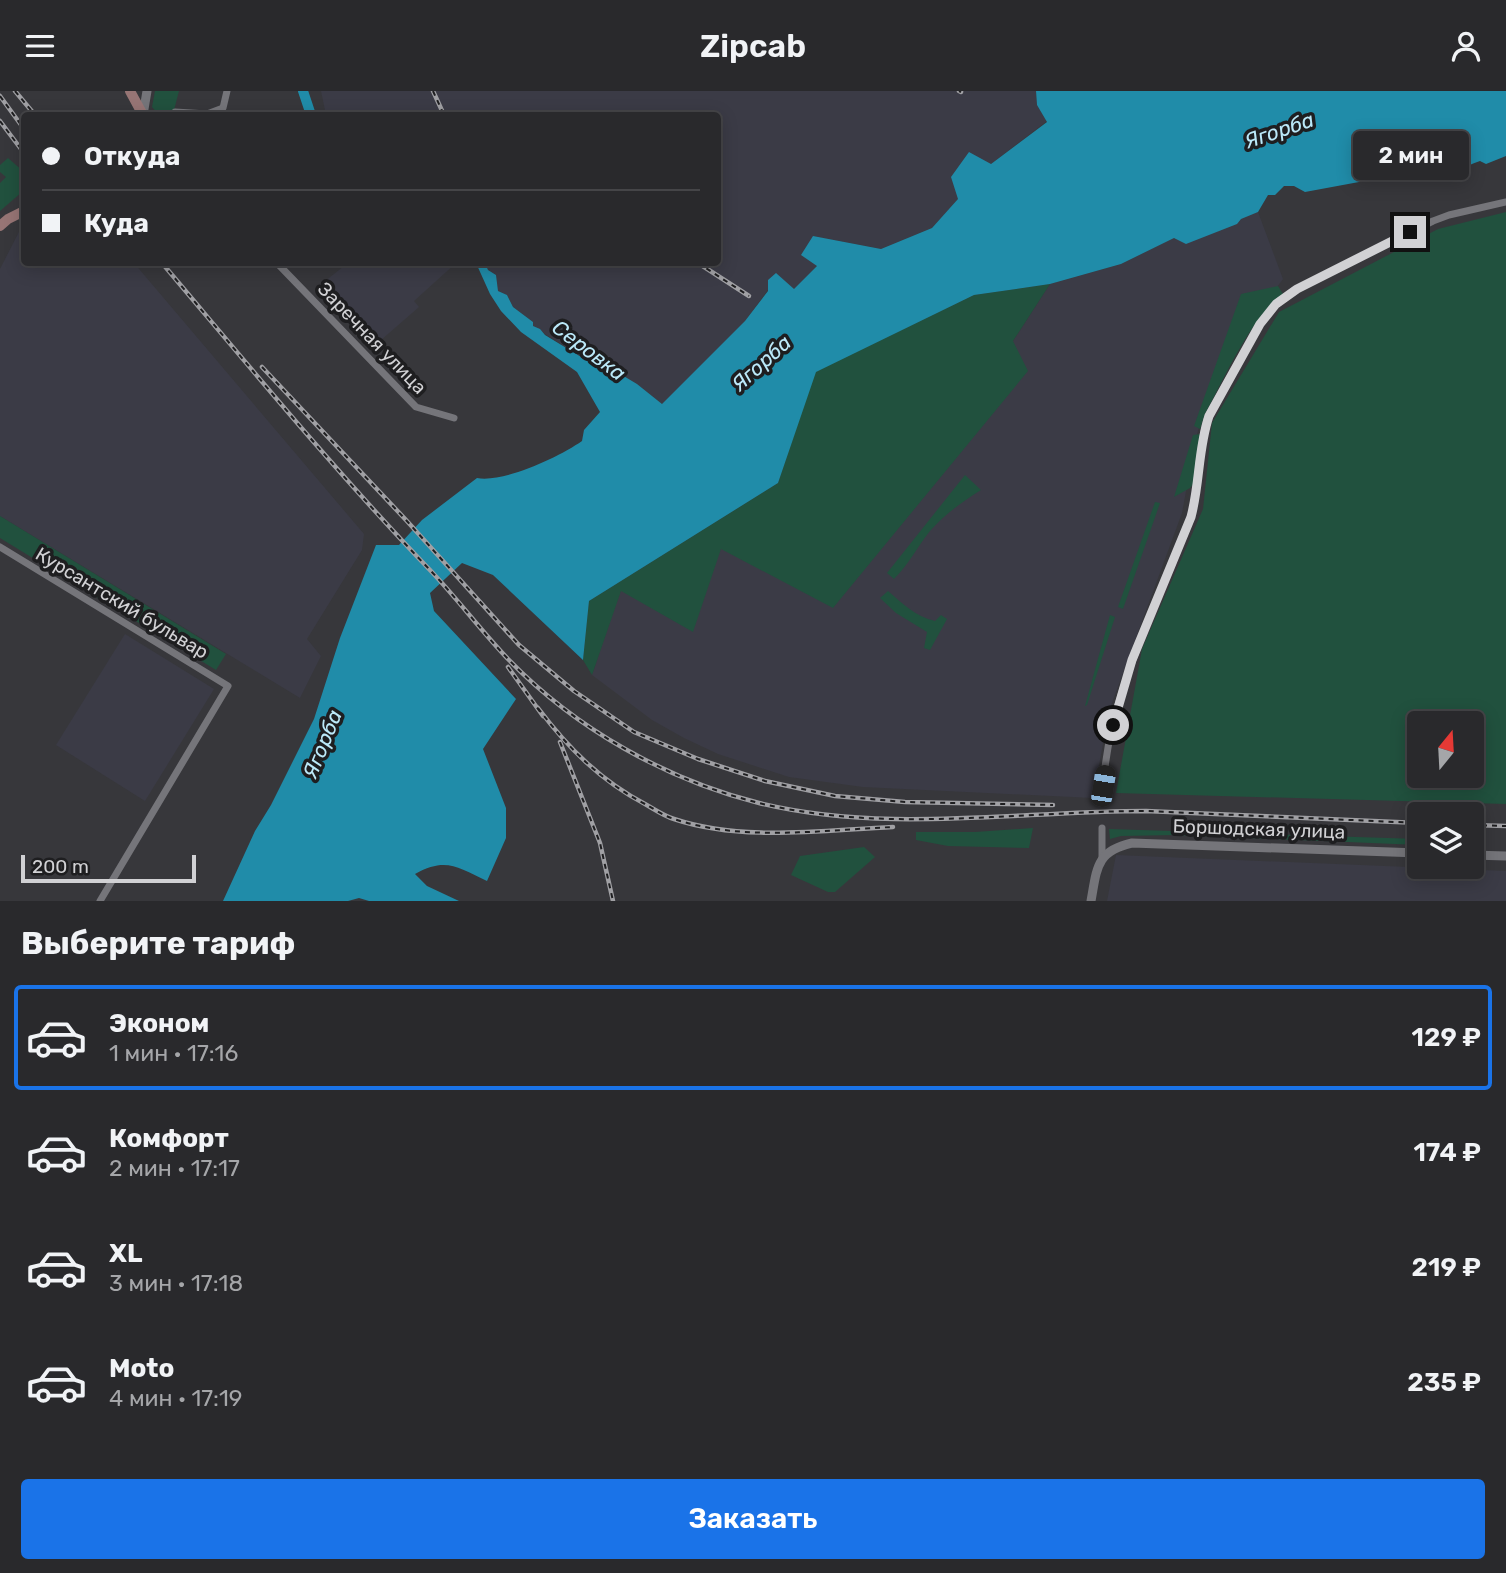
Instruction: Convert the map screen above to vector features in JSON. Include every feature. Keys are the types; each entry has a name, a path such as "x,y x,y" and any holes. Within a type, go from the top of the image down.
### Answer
{"main road":[{"path":"130,91 141,112"},
{"path":"0,226 21,212"}],"street":[{"path":"144,112 147,91"},
{"path":"212,112 223,108 226,91"},
{"path":"1103,793 1113,725 1132,660 1191,517 1206,423 1260,324 1276,304 1297,289 1433,221 1506,202"},
{"name":"Заречная улица","path":"280,266 416,407 454,418"},
{"name":"Курсантский бульвар","path":"0,547 228,686 100,901"},
{"path":"1091,901 1098,865 1102,858 1101,828"},
{"name":"Боршодская улица","path":"1102,858 1117,846 1153,842 1407,853"},
{"path":"1484,855 1506,856"}],"shaded area":[{"path":"321,91 1036,91 1037,105 1047,121 991,164 932,228 881,249 813,236 817,266 794,289 768,290 745,321 662,404 612,369 596,366 532,326 533,322 513,307 507,295 498,291 496,275 486,266 721,266 721,112 325,112"},
{"path":"1258,212 1283,279 1257,314 1204,412 1196,437 1182,513 1109,711 1093,798 863,787 789,777 718,754 684,738 652,720 592,675 620,591 721,549 1013,341 1050,284 1121,264 1175,237"},
{"path":"21,228 21,266 137,266 364,534 362,550 307,639 321,656 300,698 0,516 0,269"},
{"path":"344,266 453,266 414,301 419,307 373,347 320,285"},
{"path":"125,634 214,689 145,801 56,745"},
{"path":"1116,855 1407,867 1407,879 1484,879 1484,870 1506,871 1506,901 1107,901"}],"green space":[{"path":"155,91 179,91 174,112 156,112 152,107"},
{"path":"8,158 21,169 21,193 0,211 0,183 6,177 0,172 0,165"},
{"path":"1506,212 1506,804 1116,793 1142,649 1203,509 1212,423 1279,312 1438,229"},
{"path":"1050,284 1013,341 1028,371 833,608 721,549 693,632 621,591 592,675 583,660 589,601 778,483 815,372 974,295"},
{"path":"1278,286 1283,294 1271,304 1249,333 1205,414 1200,429 1194,426 1241,294"},
{"path":"1200,434 1194,483 1174,497 1193,435"},
{"path":"965,475 981,490 936,525 894,579 887,573"},
{"path":"1155,502 1160,503 1123,609 1118,607"},
{"path":"0,516 226,654 216,670 0,538"},
{"path":"888,591 922,616 935,621 941,615 947,619 930,650 924,648 927,632 896,613 880,598"},
{"path":"1110,615 1115,617 1085,706"},
{"path":"1033,828 1029,848 948,846 916,840 916,832"},
{"path":"1109,829 1407,839 1407,845 1176,835 1121,836 1110,839"},
{"path":"864,847 875,857 835,892 828,892 791,875 800,856"}],"water":[{"name":"Ягорба","path":"1036,91 1506,91 1506,156 1486,164 1480,161 1442,174 1427,173 1419,169 1407,170 1384,181 1359,182 1305,192 1294,186 1284,186 1275,195 1268,195 1258,212 1241,219 1237,224 1186,244 1174,238 1121,264 1050,284 974,295 816,372 778,483 589,601 583,660 493,575 462,563 430,593 434,611 516,699 483,749 506,808 506,838 487,881 459,868 443,865 415,874 427,886 459,901 369,901 359,898 348,901 223,901 255,831 314,719 340,638 376,545 399,545 422,520 477,478 488,479 516,473 572,447 582,441 584,430 600,412 577,372 521,332 501,311 477,266 486,266 496,275 498,291 507,295 513,307 545,335 596,366 612,369 662,404 745,321 768,291 768,280 776,273 794,289 817,266 801,255 813,236 881,249 932,228 958,199 951,177 969,152 991,164 1047,122 1037,105"}],"waterway":[{"name":"Серовка","path":"303,91 310,112"}],"railway":[{"path":"15,91 32,112"},
{"path":"433,91 443,112"},
{"path":"0,96 21,125"},
{"path":"0,121 21,149"},
{"path":"165,266 326,456 509,660 535,685 593,730 657,766 691,781 759,803 855,817 952,819 1146,811 1407,822"},
{"path":"703,266 749,296"},
{"path":"262,367 519,645 574,691 634,732 698,759 765,781 835,796 905,802 1053,805"},
{"path":"508,667 543,716"},
{"path":"538,708 573,750 600,774 629,795 674,819 700,826 755,832 893,827"},
{"path":"560,742 600,843 613,901"},
{"path":"1484,825 1506,826"}],"route":[{"path":"1113,725 1132,660 1191,517 1196,499 1203,431 1260,324 1276,304 1297,289 1410,232"}]}
